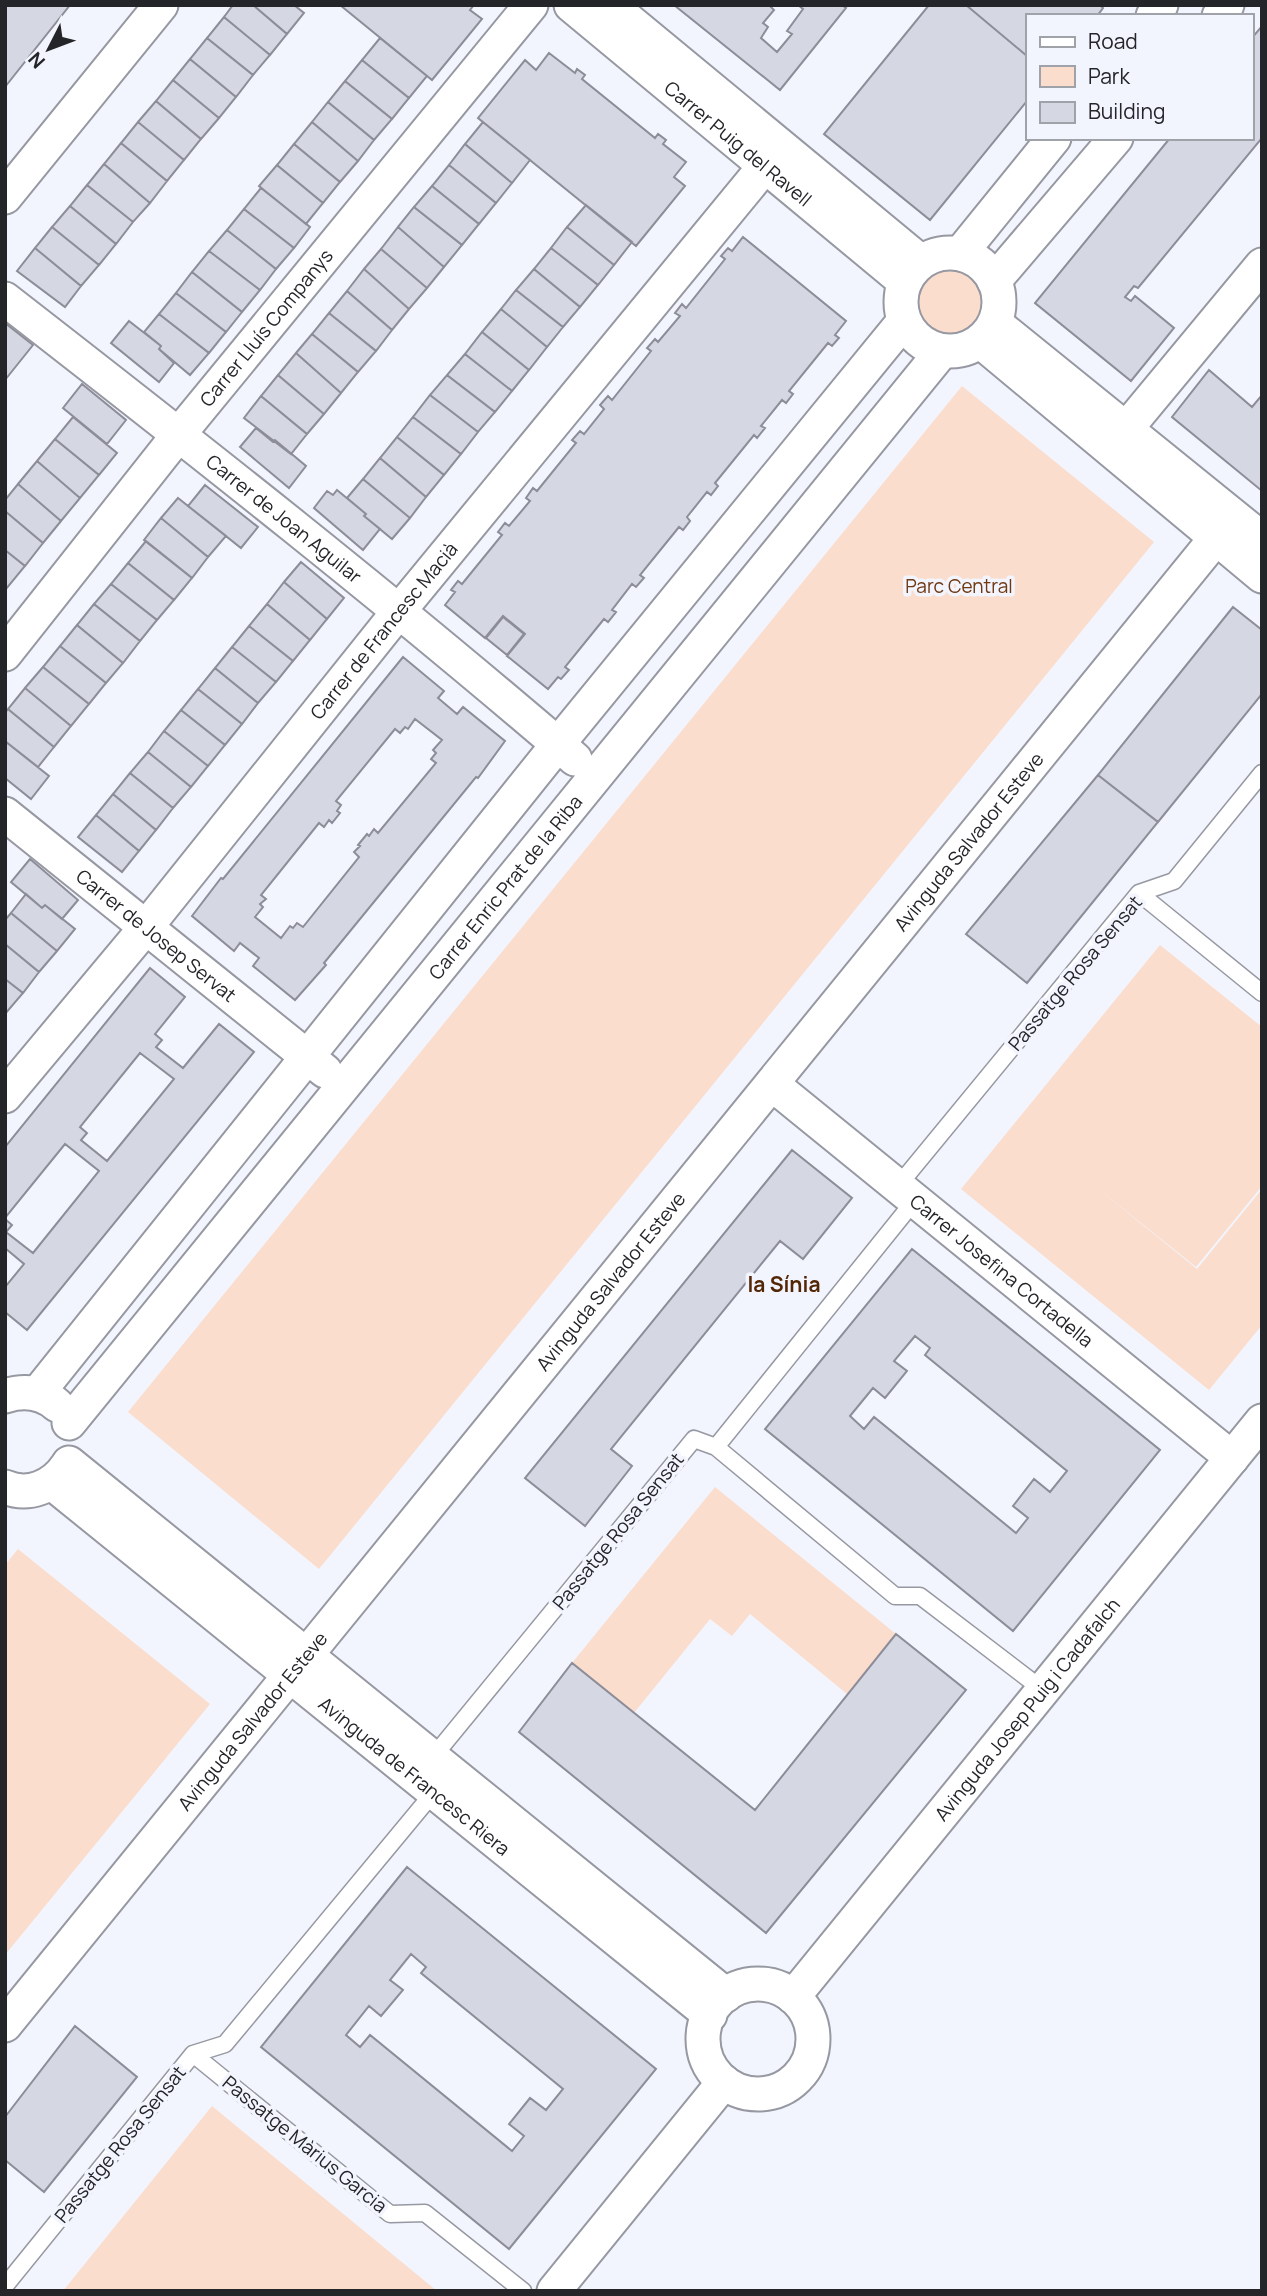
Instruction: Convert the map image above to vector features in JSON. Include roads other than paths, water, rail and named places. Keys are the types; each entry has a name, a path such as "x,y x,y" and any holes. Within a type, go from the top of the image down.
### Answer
{"street":[{"path":"5,197 161,5"},
{"name":"Carrer Lluís Companys","path":"5,654 179,434 531,5"},
{"name":"Carrer Puig del Ravell","path":"571,5 765,166 913,272"},
{"name":"Carrer Puig del Ravell","path":"610,5 913,272"},
{"path":"960,254 1052,140"},
{"path":"994,281 1114,140"},
{"name":"Carrer de Francesc Macià","path":"5,1096 147,926 399,611 765,166"},
{"path":"960,254 982,265 994,281 999,298 987,332 962,350 942,351 918,341 904,321 900,298 913,272 932,256 960,254"},
{"path":"1126,429 1262,265"},
{"name":"Carrer de Joan Aguilar","path":"5,299 179,434 399,611 594,775"},
{"path":"9,1494 40,1489 60,1473 74,1441 69,1423 53,1401 21,1395 308,1056 558,744 904,321"},
{"path":"987,332 1126,429 1262,539"},
{"path":"987,332 1216,538 1262,576"},
{"name":"Carrer Enric Prat de la Riba","path":"69,1423 345,1087 594,775 942,351"},
{"name":"Avinguda Salvador Esteve","path":"5,2025 1216,538"},
{"name":"Carrer de Josep Servat","path":"5,814 345,1087"},
{"name":"Carrer Josefina Cortadella","path":"772,1084 1232,1458"},
{"name":"Avinguda Josep Puig i Cadafalch","path":"793,1997 1262,1421"},
{"name":"Avinguda de Francesc Riera","path":"60,1473 299,1665 433,1757 718,2005"},
{"name":"Avinguda de Francesc Riera","path":"299,1665 434,1792 718,2005"},
{"path":"764,1985 782,1990 793,1997 809,2017 813,2037 809,2062 802,2073 786,2087 767,2093 738,2091 724,2082 713,2070 705,2048 705,2025 718,2005 744,1986 764,1985"},
{"path":"554,2291 724,2082"}],"lane":[{"name":"Passatge Rosa Sensat","path":"433,1757 694,1439 716,1447 907,1193 1139,893 1174,881 1262,773"},
{"path":"1139,893 1262,993"},
{"path":"716,1447 895,1596 920,1595 1043,1690"},
{"name":"Passatge Rosa Sensat","path":"5,2286 193,2054 225,2044 434,1792"},
{"name":"Passatge Màrius Garcia","path":"193,2054 390,2214 425,2213 523,2291"}],"district":[{"name":"la Sínia","path":"784,1285"}],"park label":[{"name":"Parc Central","path":"959,586"}]}
